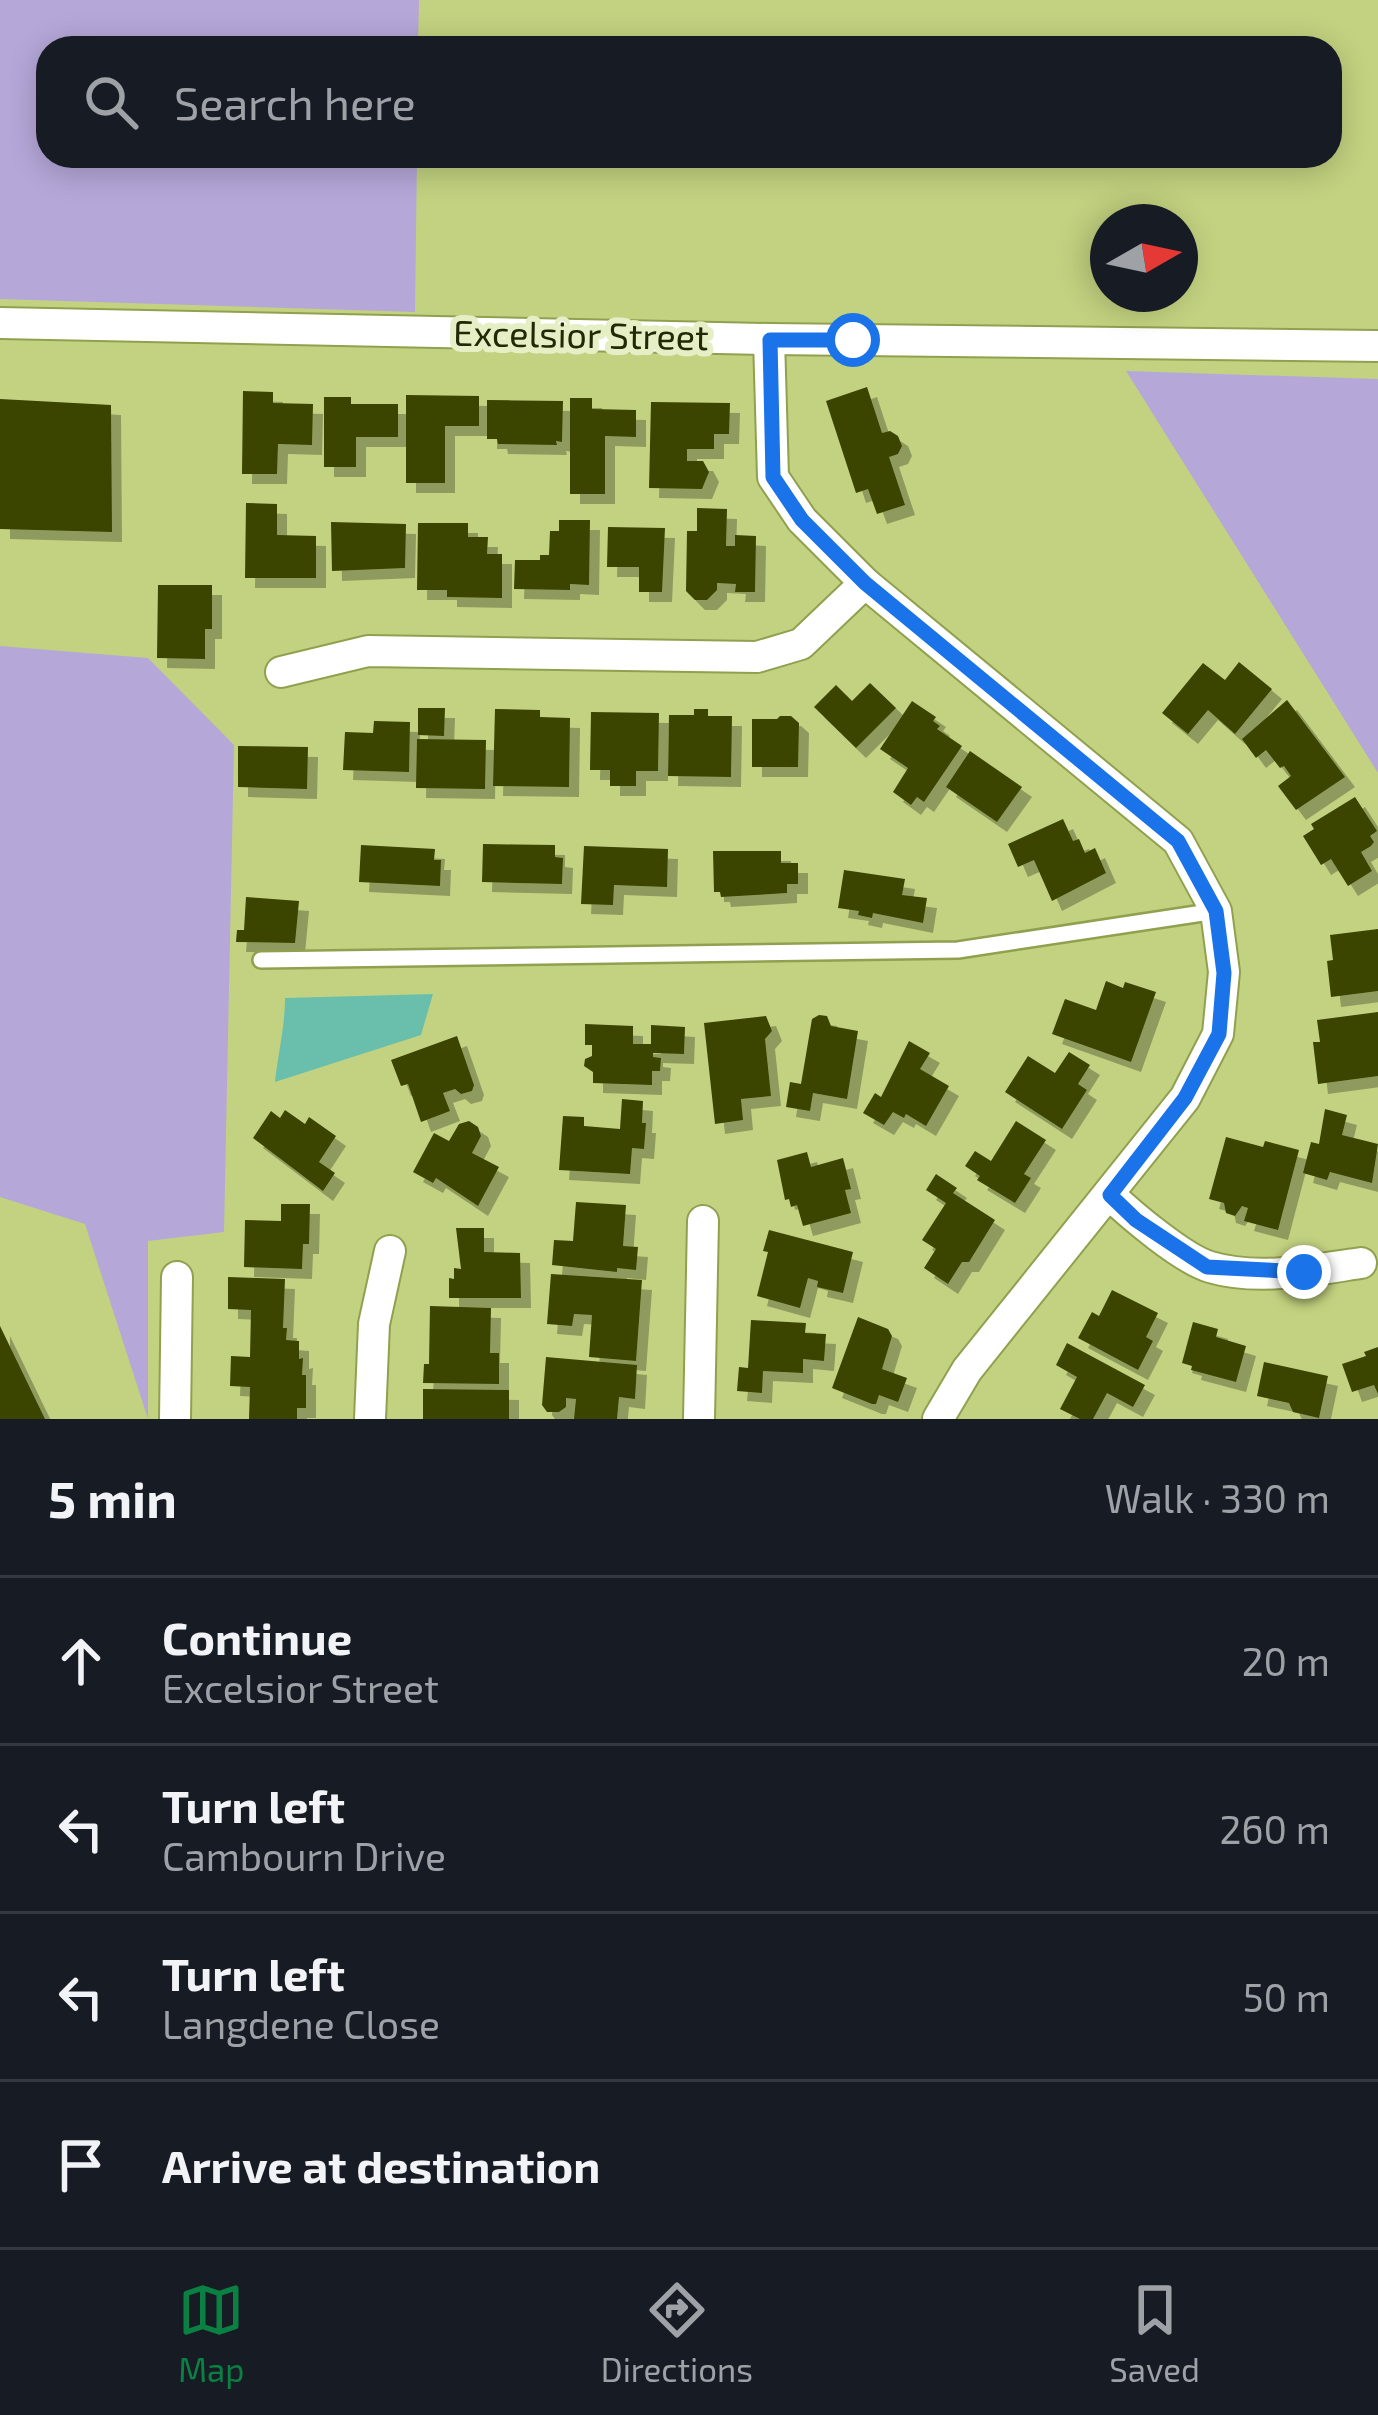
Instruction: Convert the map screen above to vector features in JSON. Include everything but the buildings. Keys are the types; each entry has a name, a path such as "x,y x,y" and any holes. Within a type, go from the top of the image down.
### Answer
{"street":[{"name":"Excelsior Street","path":"0,323 770,340 1378,346"},
{"path":"770,340 773,477 802,520 865,583 1178,841 1216,911 1224,973 1219,1034 1185,1098 967,1370 938,1419"},
{"path":"281,672 368,651 757,657 801,644 865,583"},
{"path":"1110,1195 1136,1220 1207,1267 1304,1272 1360,1263"},
{"path":"699,1419 703,1221"},
{"path":"370,1419 374,1324 390,1251"},
{"path":"175,1419 177,1276"}],"lane":[{"path":"261,960 958,950 1216,911"}],"shaded area":[{"path":"0,0 419,0 418,36 36,36 36,168 417,168 415,312 0,299"},
{"path":"1126,371 1378,379 1378,773"},
{"path":"0,646 148,658 234,745 224,1232 148,1241 148,1419 85,1224 0,1197"}],"water":[{"path":"433,994 421,1035 275,1082 285,998"}],"route":[{"path":"853,340 770,340 773,477 802,520 865,583 1178,841 1216,911 1224,973 1219,1034 1185,1098 1110,1195 1136,1220 1207,1267 1304,1272"}]}
